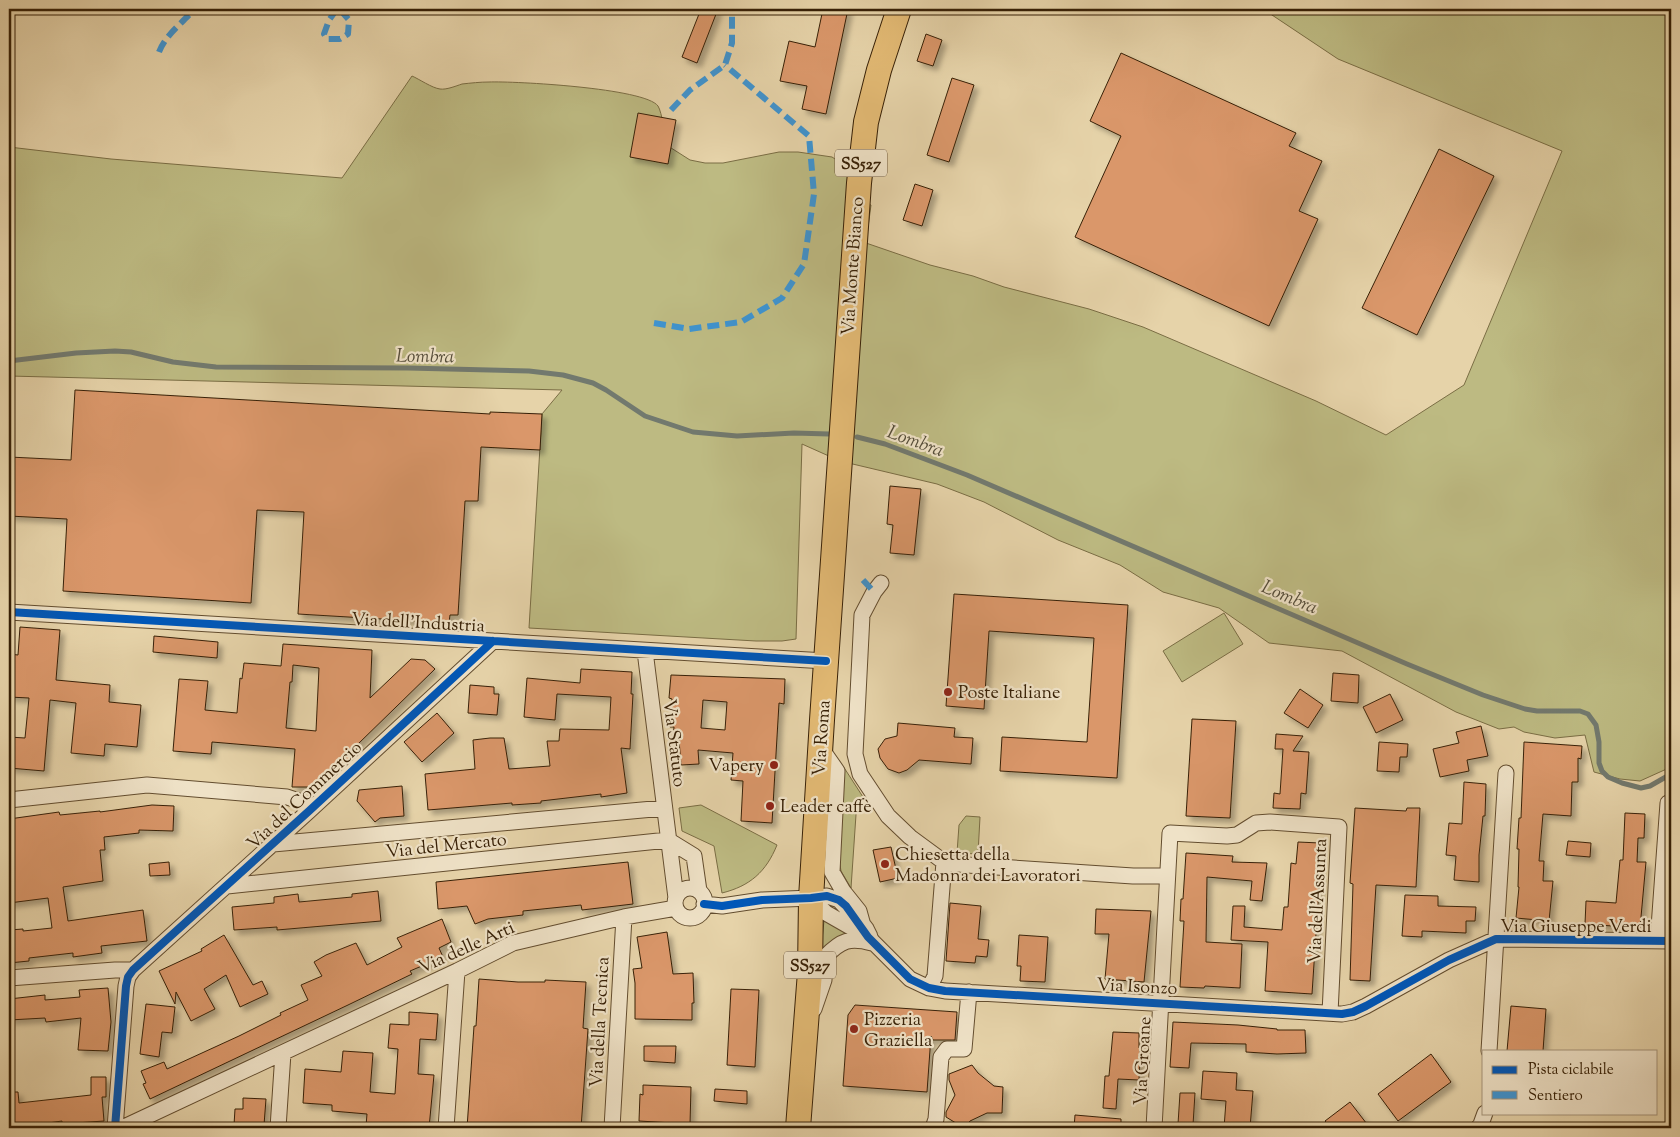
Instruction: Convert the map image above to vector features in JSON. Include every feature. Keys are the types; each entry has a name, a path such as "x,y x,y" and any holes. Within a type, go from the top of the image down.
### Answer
{"main road":[{"name":"Via Monte Bianco","path":"840,438 858,183 866,122 878,70 899,9"},
{"name":"Via Roma","path":"798,1128 810,972 811,898 840,438"}],"street":[{"path":"881,583 862,615 855,754 860,774 888,816 910,837 944,862 967,865 1167,876"},
{"name":"Via dell'Industria","path":"9,612 826,661"},
{"name":"Via del Commercio","path":"134,970 493,641"},
{"name":"Via Statuto","path":"645,651 676,903"},
{"name":"Via Isonzo","path":"820,748 837,771 832,872 843,891 859,911 869,937"},
{"path":"1489,1050 1489,942 1506,773"},
{"path":"9,800 147,785 288,797 299,801 309,811"},
{"path":"1665,941 1668,803"},
{"name":"Via del Mercato","path":"273,844 664,808"},
{"name":"Via dell'Assunta","path":"1167,876 1170,834 1237,835 1256,823 1270,822 1340,827 1330,1013"},
{"path":"668,840 694,856 702,898 700,913 691,918 682,916 676,903 678,894 686,888 690,888 702,898 722,906 762,900 811,898"},
{"name":"Via del Mercato","path":"227,886 668,840"},
{"path":"929,988 935,976 944,862"},
{"name":"Via Groane","path":"1154,1128 1167,876"},
{"name":"Via Isonzo","path":"811,898 827,896 839,900 869,937 910,979 929,988 945,991 1342,1014 1353,1012 1449,960 1489,942"},
{"name":"Via delle Arti","path":"122,1128 513,943 676,903"},
{"name":"Via della Tecnica","path":"612,1128 624,917"},
{"path":"806,1031 824,980 825,957 836,945 850,940 869,937"},
{"name":"Via Giuseppe Verdi","path":"1489,942 1665,941"},
{"path":"9,978 134,970"},
{"path":"116,1128 126,986 128,977 134,970"},
{"path":"446,1128 457,971"},
{"path":"933,1128 936,1119 941,1057 947,1049 964,1049 969,992"},
{"path":"278,1128 283,1053"},
{"path":"1478,1128 1485,1114"}],"shaded area":[{"path":"1263,9 1671,9 1671,767 1640,781 1620,779 1594,772 1585,735 1555,738 1524,732 1514,727 1499,729 1456,712 1342,651 1269,643 1219,608 1163,592 1120,565 1058,540 984,502 937,484 840,461 802,444 796,639 756,641 529,628 542,414 562,390 9,376 9,147 111,159 342,178 412,76 440,89 479,82 524,83 605,90 648,100 658,106 668,146 690,160 705,163 723,163 779,152 798,152 832,157 849,168 849,197 871,205 866,243 930,265 1089,309 1143,327 1316,401 1386,435 1464,385 1562,151 1338,59"},
{"path":"1224,613 1243,644 1182,682 1163,651"},
{"path":"843,766 863,797 857,800 851,888 841,871 838,853"},
{"path":"701,805 777,845 768,863 749,882 722,893 714,846 682,831 679,808"},
{"path":"966,816 980,817 978,854 957,853 959,825"},
{"path":"825,920 849,934 836,938 823,950 821,949"}],"building":[{"path":"701,9 718,9 697,63 682,57"},
{"path":"823,9 848,9 826,114 802,109 807,86 780,81 789,41 815,47"},
{"path":"926,34 942,40 933,66 917,61"},
{"path":"1121,53 1296,133 1289,146 1322,161 1299,211 1318,219 1269,326 1075,237 1121,136 1090,121"},
{"path":"952,78 974,85 949,162 927,155"},
{"path":"638,113 676,120 668,164 630,157"},
{"path":"1439,149 1494,176 1417,335 1362,308"},
{"path":"915,184 933,190 922,226 903,220"},
{"path":"75,390 490,414 490,412 542,414 540,450 481,447 478,501 465,501 458,615 450,615 449,623 298,614 304,512 257,510 251,603 63,591 67,519 9,516 9,457 71,460"},
{"path":"890,486 921,489 914,555 890,553 893,525 887,524"},
{"path":"954,594 1128,605 1117,778 1000,771 1002,737 1087,742 1094,638 989,631 984,709 946,706"},
{"path":"20,627 60,630 56,680 110,685 109,702 141,705 137,747 105,744 104,756 71,753 76,703 50,700 44,771 9,768 9,737 25,738 29,698 9,697 9,654 18,655"},
{"path":"154,636 218,642 217,658 153,652"},
{"path":"283,644 372,650 370,698 411,659 425,660 435,669 357,745 356,752 321,787 292,787 295,749 212,742 211,754 173,751 179,679 208,681 205,710 237,713 240,678 242,679 244,663 281,666","holes":["293,665 319,668 316,731 286,728"]},
{"path":"581,669 632,672 631,694 633,694 630,749 621,748 627,793 601,797 601,794 541,801 541,803 512,805 512,803 428,810 425,774 475,769 473,740 504,738 509,769 550,766 547,741 559,741 560,729 609,730 611,697 557,694 555,720 524,717 527,678 580,683"},
{"path":"1333,673 1359,675 1358,703 1331,701"},
{"path":"671,675 785,679 784,704 779,703 772,823 741,821 743,781 731,780 733,753 698,750 699,764 681,765 679,740 673,739 674,727 670,727 672,699 669,698","holes":["703,700 727,702 725,730 701,728"]},
{"path":"470,685 494,687 494,694 499,694 497,715 468,713"},
{"path":"1300,689 1323,705 1308,728 1284,713"},
{"path":"1390,694 1403,720 1376,733 1363,707"},
{"path":"437,713 454,733 422,762 404,742"},
{"path":"1192,719 1236,721 1230,818 1186,816"},
{"path":"898,723 955,728 954,737 973,738 971,764 919,760 907,770 899,773 888,769 880,758 878,749 885,739 897,736"},
{"path":"1481,726 1488,756 1467,760 1469,771 1440,777 1433,749 1459,743 1456,732"},
{"path":"1276,734 1303,736 1293,751 1309,752 1306,794 1301,793 1300,809 1273,808 1274,793 1280,794 1283,749 1275,749"},
{"path":"1379,742 1408,744 1407,757 1400,757 1399,772 1377,771"},
{"path":"1524,742 1582,746 1581,759 1578,758 1578,782 1572,782 1571,816 1543,814 1539,861 1544,861 1543,881 1553,881 1549,921 1516,918 1519,887 1519,849 1517,849 1519,818 1521,818"},
{"path":"1464,782 1486,784 1485,816 1483,816 1479,855 1479,882 1454,880 1456,856 1446,855 1449,823 1462,824"},
{"path":"402,786 404,816 380,818 375,822 357,801 359,790"},
{"path":"152,805 174,806 173,831 139,830 139,833 104,837 105,850 100,850 103,881 63,887 68,921 143,910 147,941 101,946 102,953 73,957 73,953 29,958 29,961 9,963 9,930 23,929 23,931 52,928 48,898 9,903 9,880 11,880 9,819 59,812 60,815 100,812"},
{"path":"1355,808 1406,811 1407,808 1420,808 1416,887 1376,885 1370,981 1350,980 1353,884 1350,883"},
{"path":"1625,813 1645,814 1644,838 1638,838 1637,862 1646,862 1640,928 1585,924 1586,901 1616,903 1620,860 1623,860"},
{"path":"1568,841 1591,843 1590,857 1566,855"},
{"path":"1298,842 1320,843 1318,872 1320,873 1312,994 1265,991 1268,942 1231,940 1233,906 1245,906 1244,927 1282,930 1284,907 1288,907 1291,863 1296,864"},
{"name":"Chiesetta della Madonna dei Lavoratori","path":"891,847 898,878 880,882 873,850"},
{"path":"1186,853 1233,856 1232,862 1267,863 1262,901 1250,900 1252,881 1207,877 1206,942 1242,944 1240,988 1180,987 1184,921 1180,921"},
{"path":"169,862 170,875 150,876 149,864"},
{"path":"628,862 633,904 582,910 581,905 523,911 523,915 488,919 475,924 467,906 438,909 436,882"},
{"path":"378,891 381,921 277,930 277,927 234,930 232,907 274,903 274,897 298,894 299,902 352,897 352,894"},
{"path":"1405,895 1438,896 1438,906 1476,907 1475,921 1466,921 1466,933 1422,931 1422,937 1402,936"},
{"path":"950,903 981,906 978,939 989,940 987,957 976,956 975,963 946,961"},
{"path":"1096,909 1151,911 1144,982 1105,979 1109,934 1095,934"},
{"path":"442,919 451,942 439,948 443,957 410,971 412,974 150,1099 143,1084 146,1083 141,1071 164,1062 167,1069 239,1036 308,1000 301,985 322,976 314,962 356,943 367,965 402,947 397,938"},
{"path":"667,932 673,974 693,973 694,1003 692,1003 692,1020 635,1019 633,969 642,968 637,937"},
{"path":"224,935 253,985 262,981 268,994 240,1007 226,975 204,989 215,1009 191,1021 176,992 175,1004 159,971 202,951 201,949"},
{"path":"1019,935 1048,937 1045,982 1020,981 1021,966 1017,966"},
{"path":"479,979 518,982 545,982 545,980 586,982 583,1028 588,1029 581,1128 467,1128"},
{"path":"108,988 111,1022 108,1051 78,1050 81,1018 46,1022 45,1018 9,1020 9,999 45,995 45,1000 80,997 79,990"},
{"path":"731,989 759,990 755,1067 727,1065"},
{"path":"146,1004 175,1007 172,1033 162,1032 159,1057 140,1054"},
{"path":"855,1005 957,1012 955,1040 933,1040 931,1036 927,1092 843,1086 848,1015"},
{"path":"1511,1006 1546,1009 1543,1050 1507,1050"},
{"path":"409,1012 438,1014 436,1040 420,1039 418,1074 434,1075 429,1128 366,1126 367,1114 332,1111 332,1105 303,1103 305,1069 341,1072 343,1051 373,1053 370,1092 395,1094 398,1049 388,1048 390,1024 409,1025"},
{"path":"1173,1022 1238,1025 1277,1030 1305,1030 1306,1053 1246,1052 1246,1044 1191,1043 1189,1068 1170,1067"},
{"path":"1113,1032 1139,1033 1140,1048 1139,1080 1118,1079 1116,1109 1103,1108 1105,1076 1109,1076"},
{"path":"644,1046 676,1046 675,1063 644,1061"},
{"path":"1431,1054 1451,1082 1398,1121 1378,1094"},
{"path":"972,1065 978,1073 994,1086 1003,1087 1002,1113 987,1113 970,1121 964,1128 946,1117 946,1112 955,1095 949,1080 949,1074"},
{"path":"1203,1071 1237,1073 1236,1090 1253,1091 1250,1128 1224,1128 1226,1101 1201,1099"},
{"path":"91,1077 106,1077 106,1097 102,1097 104,1121 62,1124 62,1121 21,1128 9,1128 9,1092 18,1092 19,1103 91,1095"},
{"path":"643,1085 691,1087 690,1124 639,1121 640,1094 643,1095"},
{"path":"715,1089 747,1091 747,1104 714,1101"},
{"path":"1180,1093 1195,1093 1193,1125 1178,1124"},
{"path":"243,1098 266,1099 264,1125 234,1125 235,1109 243,1109"},
{"path":"1350,1102 1370,1128 1331,1128 1325,1121"},
{"path":"1075,1115 1121,1119 1121,1128 1074,1128"}],"waterway":[{"name":"Lombra","path":"9,361 76,353 115,351 131,352 173,362 216,367 529,371 563,375 593,383 645,416 693,432 737,436 794,433 829,434"},
{"name":"Lombra","path":"857,437 885,444 967,475 1483,695 1525,709 1537,711 1580,711 1588,714 1596,725 1599,742 1599,763 1602,771 1608,777 1622,783 1641,788 1650,786 1671,774"}],"marked path":[{"path":"159,52 170,34 194,9"},
{"path":"337,9 329,20 324,34 327,39 340,39 348,34 349,20 342,12 342,9"},
{"path":"671,110 690,90 725,65 732,43 732,9"},
{"path":"654,323 689,329 741,322 782,298 804,264 814,194 809,136 725,65"},
{"path":"863,580 874,592"}],"cycle path":[{"path":"9,612 826,661"},
{"path":"115,1128 126,986 128,977 133,970 493,641"},
{"path":"704,904 722,906 762,900 827,896 839,900 846,906 868,937 910,979 929,988 945,991 1342,1014 1353,1012 1366,1006 1449,960 1496,939 1671,941"}],"place":[{"name":"Poste Italiane","path":"948,692"},
{"name":"Vapery","path":"774,765"},
{"name":"Leader caffè","path":"770,806"},
{"name":"Chiesetta della Madonna dei Lavoratori","path":"885,864"},
{"name":"Pizzeria Graziella","path":"854,1029"}]}
